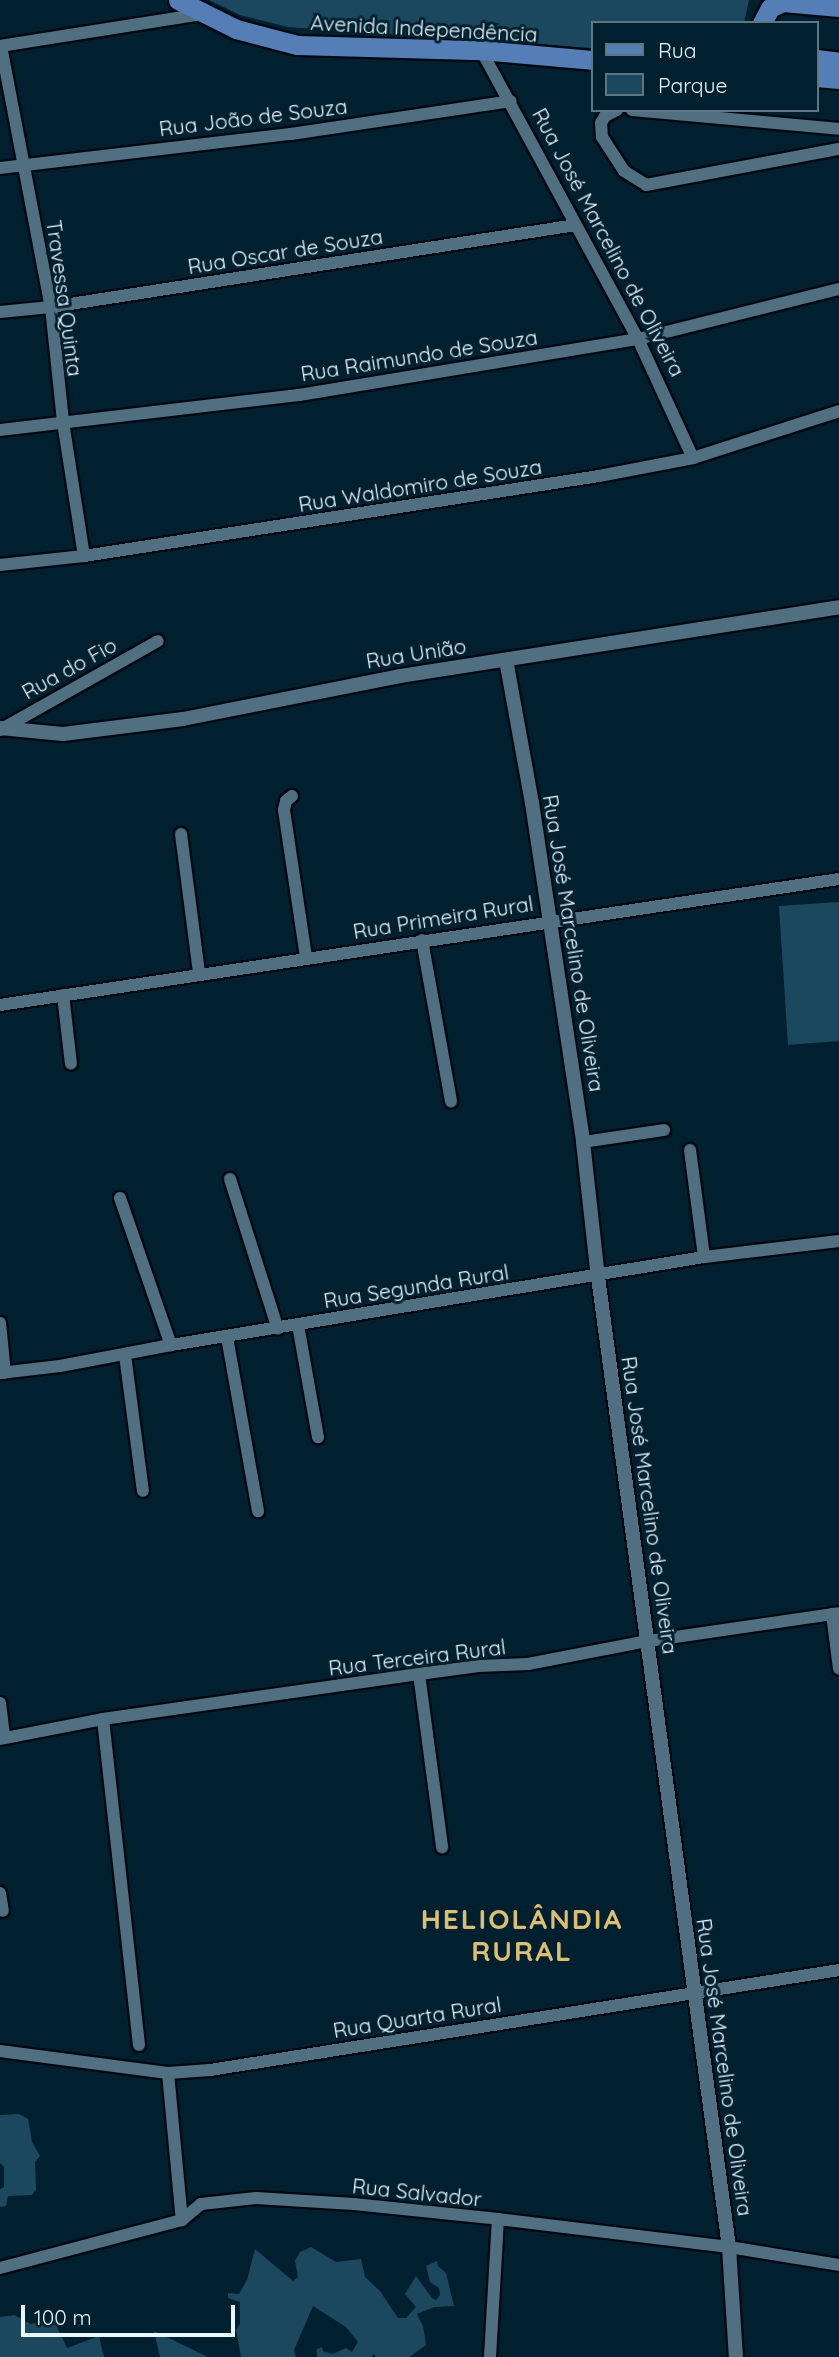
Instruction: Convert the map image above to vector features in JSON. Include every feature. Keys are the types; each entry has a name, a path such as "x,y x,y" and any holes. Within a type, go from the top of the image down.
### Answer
{"main road":[{"name":"Avenida Independência","path":"178,0 203,15 236,29 297,45 481,50 590,60"},
{"path":"763,21 770,8 783,2 839,7"},
{"path":"818,59 839,62"},
{"path":"818,77 839,79"}],"street":[{"path":"0,46 203,15"},
{"name":"Travessa Quinta","path":"0,46 51,307 63,422 84,556"},
{"name":"Rua José Marcelino de Oliveira","path":"481,50 638,339 693,458"},
{"name":"Rua João de Souza","path":"0,168 291,134 511,101"},
{"path":"613,112 605,116 600,123 602,137 624,171 646,185 657,186 839,149"},
{"path":"654,112 839,129"},
{"name":"Rua Oscar de Souza","path":"0,312 51,307 576,225"},
{"name":"Rua Raimundo de Souza","path":"0,430 299,395 638,339 839,289"},
{"name":"Rua Waldomiro de Souza","path":"0,565 84,556 436,503 693,458 839,411"},
{"name":"Rua União","path":"1,728 44,734 109,730 259,705 400,676 839,607"},
{"name":"Rua do Fio","path":"1,728 158,641"},
{"name":"Rua José Marcelino de Oliveira","path":"506,660 532,803 648,1642 729,2247 736,2357"},
{"path":"292,796 284,810 306,958"},
{"path":"181,834 199,973"},
{"name":"Rua Primeira Rural","path":"0,1005 547,920 839,878"},
{"path":"422,940 451,1101"},
{"path":"63,995 71,1064"},
{"path":"581,1150 664,1130"},
{"path":"690,1150 704,1257"},
{"path":"230,1179 278,1329"},
{"path":"120,1198 171,1345"},
{"name":"Rua Segunda Rural","path":"3,1373 598,1277 704,1257 839,1241"},
{"path":"0,1323 3,1373"},
{"path":"298,1325 318,1437"},
{"path":"227,1337 258,1511"},
{"path":"125,1355 143,1491"},
{"path":"836,1613 839,1669"},
{"name":"Rua Terceira Rural","path":"2,1739 103,1719 478,1666 528,1664 648,1642 836,1613"},
{"path":"419,1674 442,1847"},
{"path":"0,1703 2,1739"},
{"path":"103,1719 139,2045"},
{"path":"0,1893 3,1911"},
{"name":"Rua Quarta Rural","path":"0,2050 168,2073 210,2070 839,1970"},
{"path":"168,2073 182,2220"},
{"name":"Rua Salvador","path":"0,2268 182,2220 201,2204 256,2198 354,2204 498,2219 729,2247 839,2265"},
{"path":"490,2357 498,2219"}],"green space":[{"path":"209,0 749,0 744,21 590,21 590,48 288,27 240,15"},
{"path":"839,902 839,1041 788,1045 779,906"},
{"path":"19,2114 28,2119 32,2142 40,2156 35,2162 36,2190 32,2195 8,2196 6,2206 0,2207 4,2167 0,2163 0,2115"},
{"path":"311,2247 336,2262 361,2259 365,2277 380,2291 398,2318 406,2318 416,2307 405,2294 416,2276 432,2298 436,2300 440,2295 439,2288 430,2282 426,2266 437,2261 438,2266 446,2273 454,2306 434,2307 417,2314 423,2326 426,2345 409,2357 376,2357 374,2354 371,2357 317,2357 317,2349 322,2347 323,2351 333,2354 346,2348 352,2352 358,2342 346,2327 313,2306 294,2350 296,2357 241,2357 236,2330 240,2324 240,2302 228,2298 228,2293 239,2294 247,2280 255,2249 293,2281 298,2277 295,2261 300,2252"},
{"path":"14,2315 31,2324 43,2321 56,2325 67,2348 99,2336 104,2357 0,2357 0,2317"},
{"path":"154,2331 208,2357 160,2357"}],"district":[{"name":"HELIOLÂNDIA RURAL","path":"522,1935"}]}
